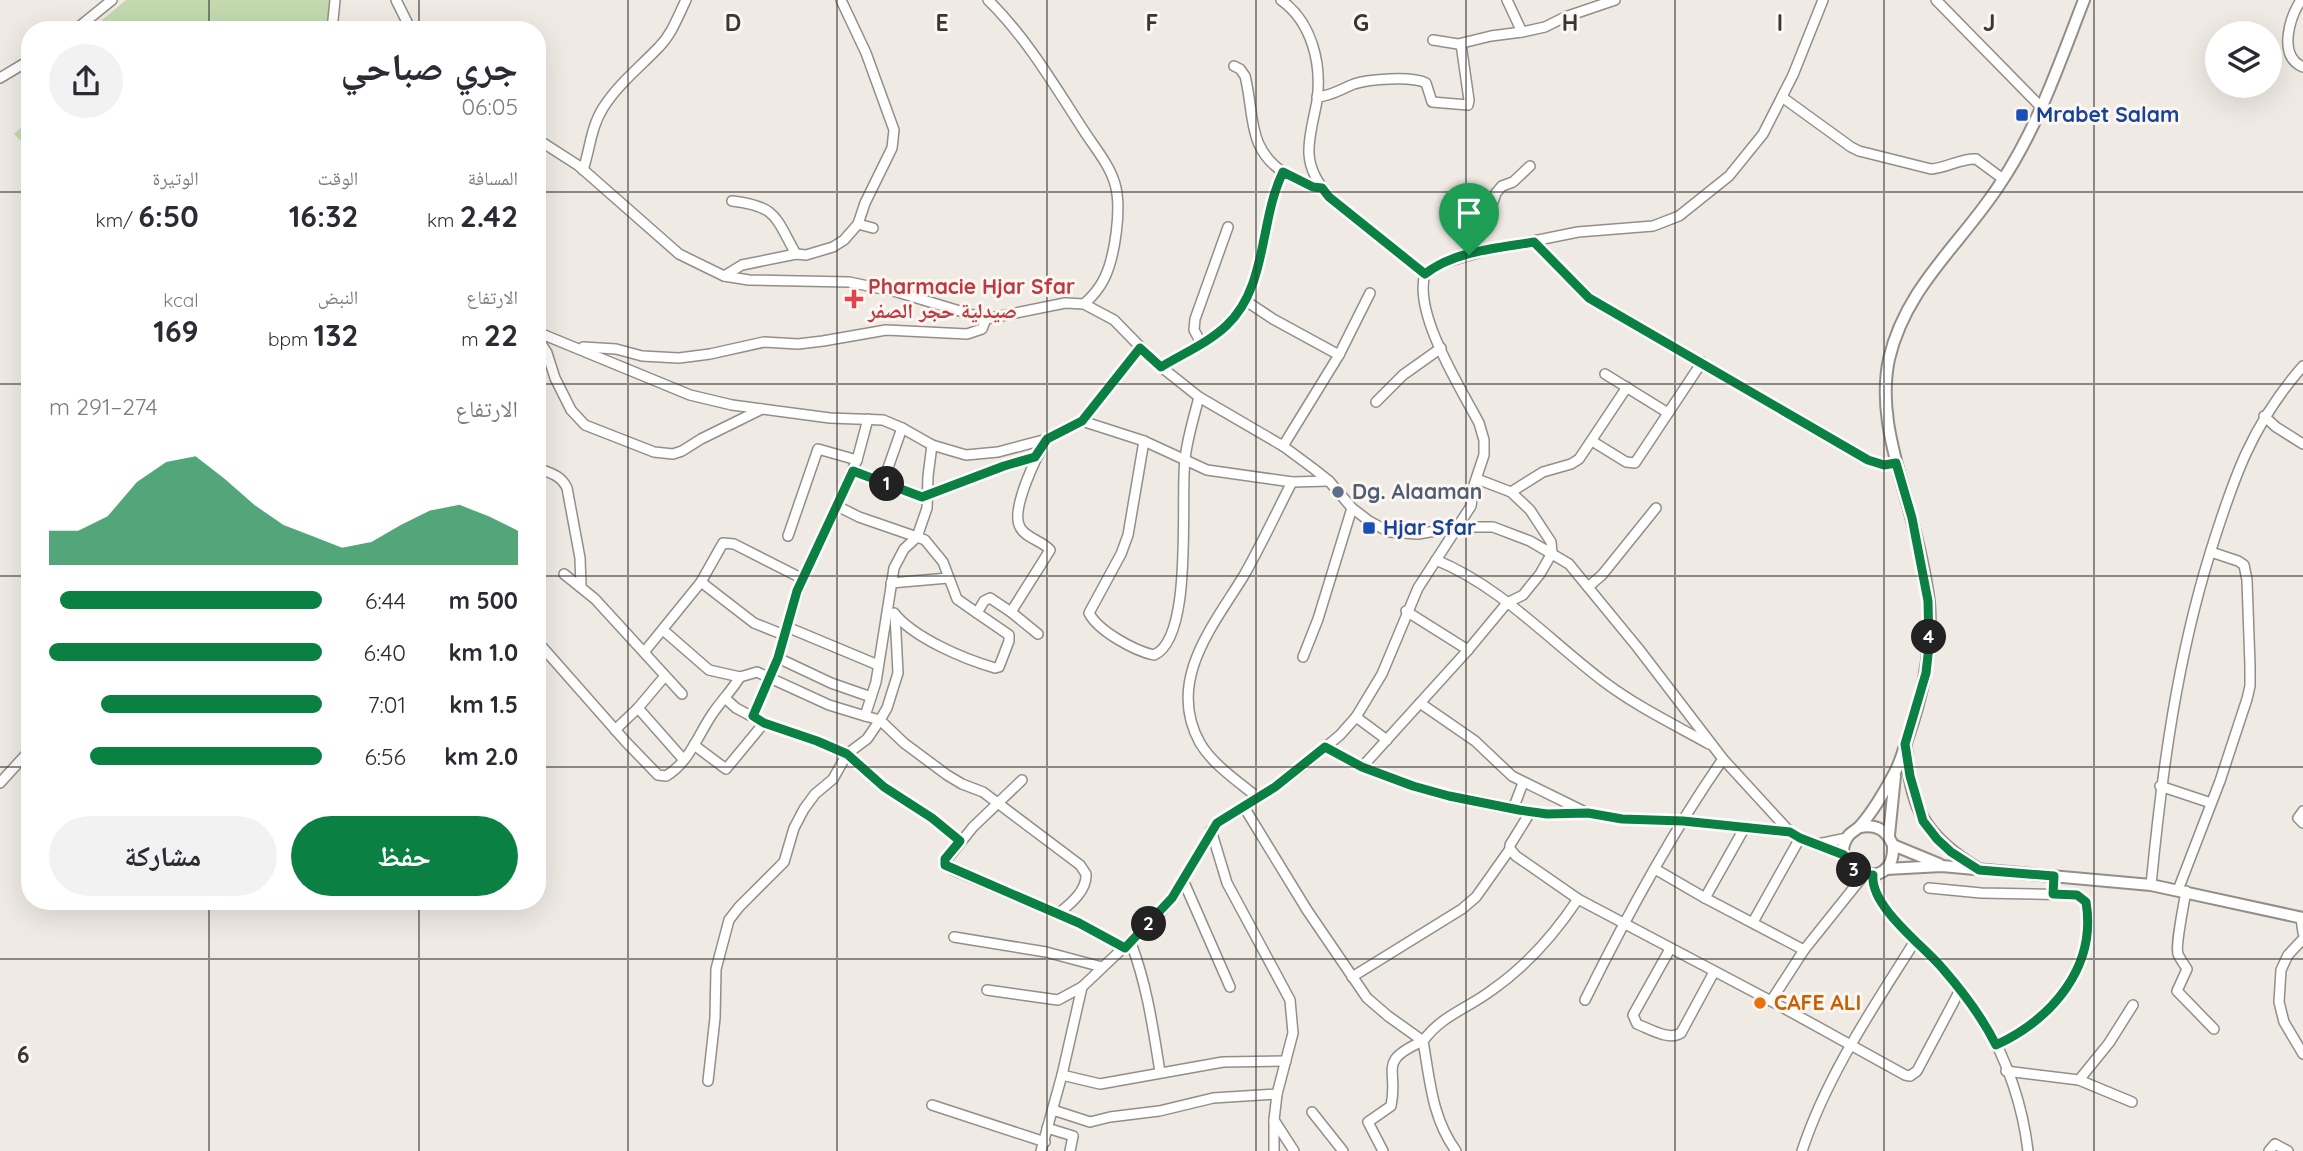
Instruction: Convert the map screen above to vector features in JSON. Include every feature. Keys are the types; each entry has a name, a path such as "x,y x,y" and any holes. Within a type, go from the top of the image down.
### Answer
{"street":[{"path":"86,21 112,0"},
{"path":"332,21 335,0"},
{"path":"396,0 406,21"},
{"path":"583,170 594,126 603,107 637,67 660,47 686,0"},
{"path":"724,276 742,265 796,254 806,255 832,247 844,240 858,224 865,203 892,148 894,134 866,52 841,0"},
{"path":"988,0 1019,35 1071,111 1114,181 1116,218 1108,270 1098,289 1084,304"},
{"path":"1281,0 1302,20 1311,39 1317,69 1317,97 1309,153 1312,170 1329,197 1425,274"},
{"path":"1507,0 1522,32"},
{"path":"1580,0 1585,10"},
{"path":"1433,40 1461,44 1545,27 1565,16 1615,0"},
{"path":"987,990 1058,1000 1082,987 1160,913 1183,880 1211,830 1227,815 1244,807 1302,767 1340,735 1356,717 1382,674 1406,611 1418,588 1471,506 1484,455 1484,440 1479,423 1441,348 1426,310 1422,283 1425,274 1440,264 1469,255 1578,232 1653,226 1679,216 1715,189 1763,134 1793,75 1823,0"},
{"path":"1936,0 2041,107"},
{"path":"1886,869 1891,862 1896,771 1926,673 1930,622 1922,564 1891,443 1884,389 1895,338 1905,312 1922,284 1975,218 2025,143 2084,0"},
{"path":"2301,0 2288,34 2292,58 2303,67"},
{"path":"1317,97 1336,94 1354,84 1417,80 1426,83 1432,102 1468,105 1461,44"},
{"path":"0,78 21,65"},
{"path":"1234,66 1245,76 1255,138 1265,156 1283,172 1313,187 1322,188"},
{"path":"1782,97 1851,148 1859,151 1931,169 1941,169 1971,158 2003,179"},
{"path":"546,145 583,170 679,254 724,276 749,280 849,282 897,292 986,319 1065,303 1084,304 1114,320 1140,348 1199,397 1283,446 1329,481 1352,508 1388,532 1418,534 1458,527 1493,527 1530,541 1552,553 1569,564 1659,674 1713,747 1790,832 1844,855"},
{"path":"1469,255 1472,242 1488,218 1496,193 1530,166"},
{"path":"1161,367 1225,327 1246,301 1253,285 1273,192 1283,172"},
{"path":"732,201 758,204 767,208 781,225 796,254"},
{"path":"858,224 873,228"},
{"path":"1201,343 1194,330 1195,319 1227,227"},
{"path":"1534,242 1589,298 1868,460 1884,465 1896,463"},
{"path":"1283,446 1339,355 1370,293"},
{"path":"1246,301 1339,355"},
{"path":"578,346 616,349 642,356 678,358 764,342 798,344 886,330 967,334 982,329 986,319"},
{"path":"546,337 578,346 690,395 732,405 830,418 883,420 932,445 966,455 981,455 1047,439 1082,421 1140,348"},
{"path":"1376,402 1403,376 1441,348"},
{"path":"546,352 571,410 585,425 654,452 673,454 682,451 762,409"},
{"path":"1592,441 1626,462 1635,463 1702,362"},
{"path":"2151,885 2160,786 2184,650 2211,552 2231,486 2252,437 2264,416 2303,366"},
{"path":"1605,374 1668,413"},
{"path":"1511,492 1543,472 1576,461 1627,387"},
{"path":"1144,441 1128,535 1117,564 1089,613 1093,620 1116,638 1142,652 1154,655 1164,648 1178,613 1185,459 1199,397"},
{"path":"2264,416 2288,436 2303,444"},
{"path":"753,716 771,678 803,579 853,471 868,419"},
{"path":"1082,421 1144,441 1207,470 1293,482 1329,481"},
{"path":"883,482 902,428"},
{"path":"1011,612 1050,550 1023,531 1018,523 1019,510 1035,457 1047,439"},
{"path":"865,716 876,682 894,568 904,550 917,537 927,508 932,445"},
{"path":"789,536 818,449 857,460"},
{"path":"853,471 915,495 926,496 1035,457"},
{"path":"546,471 563,480 567,488 580,558 581,586"},
{"path":"1362,767 1507,603 1523,595 1552,553 1551,542 1530,510 1511,492 1477,480"},
{"path":"1258,798 1230,775 1201,744 1191,715 1188,687 1190,673 1212,626 1244,575 1293,482"},
{"path":"837,506 859,517 925,540 945,567 957,599 1009,635 998,668 949,650 902,622 888,604"},
{"path":"1303,657 1318,619 1352,508"},
{"path":"1588,587 1602,575 1656,508"},
{"path":"645,651 701,582 723,543 728,542 803,579"},
{"path":"2211,552 2242,562 2246,571 2250,685 2182,891 2182,920 2176,942 2177,953 2187,969 2177,991 2214,1028"},
{"path":"1436,560 1462,570 1630,701 1713,747"},
{"path":"564,574 581,586 645,651 682,694"},
{"path":"891,583 948,578"},
{"path":"701,582 754,623 786,631 878,665"},
{"path":"976,612 984,601 990,598 1038,634"},
{"path":"1406,611 1468,650"},
{"path":"708,1080 715,1018 716,970 729,919 784,862 794,828 814,794 833,779 847,754 867,739 880,720 892,692 898,667 895,614"},
{"path":"663,630 705,668 740,677 757,672 829,705 880,720 904,743 947,775 999,803 1085,870 1085,884 1073,901 1058,914"},
{"path":"546,651 658,775 666,776 673,772 740,677"},
{"path":"778,658 822,679 871,696"},
{"path":"615,730 665,676"},
{"path":"726,699 736,708 764,723 847,754 884,787 932,818 960,841"},
{"path":"1420,703 1475,741 1523,783 1588,813"},
{"path":"638,708 683,759"},
{"path":"1356,717 1387,740"},
{"path":"694,745 726,769 764,723"},
{"path":"1905,744 1910,776 1923,821 1951,852 1979,870"},
{"path":"1325,747 1362,767 1449,796 1513,809 1588,813 1622,819 1683,821 1790,832"},
{"path":"1585,1000 1623,923 1723,759"},
{"path":"0,783 21,760"},
{"path":"1817,844 1847,838 1860,827 1896,771"},
{"path":"1022,780 960,841 945,859 945,865 1128,945 1142,971 1160,1072"},
{"path":"1513,809 1523,783"},
{"path":"2160,786 2211,803"},
{"path":"1244,807 1307,910 1367,998 1423,1041 1441,1128 1456,1151"},
{"path":"1352,977 1462,909 1476,897 1510,849 1531,811"},
{"path":"2303,811 2298,818 2303,823"},
{"path":"1860,827 1876,826 1891,840 1942,866"},
{"path":"1705,898 1745,827"},
{"path":"1211,830 1227,883 1290,1000 1293,1033 1277,1094 1274,1151"},
{"path":"1753,922 1800,838"},
{"path":"1847,838 1844,855 1851,869 1869,875"},
{"path":"1510,849 1578,899 1905,1075 1914,1074 1960,990"},
{"path":"1771,1001 1804,950 1869,875 1886,869 1942,866 2151,885 2302,918 2303,933"},
{"path":"1655,869 1804,950"},
{"path":"1869,875 1877,895 1960,990 1987,1027 2021,1106 2028,1151"},
{"path":"2053,894 2054,876"},
{"path":"1183,880 1230,987"},
{"path":"1929,888 1962,892 2077,895 2086,902 2087,933 2081,964 2067,987 2041,1017 2016,1036 1996,1045"},
{"path":"1383,1151 1368,1122 1391,1106 1391,1075 1398,1054 1423,1041 1444,1018 1479,999 1529,962 1559,927 1578,899"},
{"path":"954,937 1046,952 1102,967"},
{"path":"2303,939 2288,955 2281,970 2278,1002 2284,1022 2303,1054"},
{"path":"1802,1151 1825,1094 1850,1045 1915,941"},
{"path":"1670,949 1633,1015 1637,1024 1670,1036 1681,1033 1714,972"},
{"path":"932,1105 1043,1146 1082,987"},
{"path":"2079,1080 2109,1043 2133,1005"},
{"path":"1062,1075 1100,1084 1223,1062 1286,1061"},
{"path":"2007,1071 2079,1080 2132,1102"},
{"path":"1053,1110 1090,1122 1159,1111 1213,1098 1277,1094"},
{"path":"1312,1112 1343,1151"},
{"path":"1274,1120 1294,1151"},
{"path":"1047,1128 1073,1136 1070,1151"},
{"path":"2269,1151 2275,1144 2288,1151"}],"green space":[{"path":"126,0 330,0 330,21 101,21"},
{"path":"21,127 21,141 14,134"}],"place":[{"name":"Mrabet Salam","path":"2022,115"},
{"name":"Pharmacie Hjar Sfar صيدلية حجر الصفر","path":"854,299"},
{"name":"Dg. Alaaman","path":"1338,492"},
{"name":"Hjar Sfar","path":"1369,528"},
{"name":"CAFE ALI","path":"1760,1003"}],"route":[{"path":"1283,172 1313,187 1322,188 1329,197 1425,274 1440,264 1469,255 1534,242 1589,298 1868,460 1884,465 1896,463 1922,564 1930,622 1926,673 1905,744 1906,759 1923,821 1951,852 1979,870 2054,876 2053,894 2077,895 2086,902 2086,943 2076,974 2041,1017 2016,1036 1996,1045 1973,1006 1884,905 1872,885 1873,875 1857,873 1851,869 1844,855 1790,832 1683,821 1622,819 1588,813 1547,814 1519,810 1413,786 1362,767 1325,747 1275,787 1217,823 1172,898 1125,948 1079,923 953,870 944,862 960,841 932,818 884,787 847,754 764,723 753,716 771,678 797,591 818,551 853,471 922,497 1035,457 1047,439 1082,421 1140,348 1161,367 1225,327 1246,301 1253,285 1273,192 1283,172"}]}
